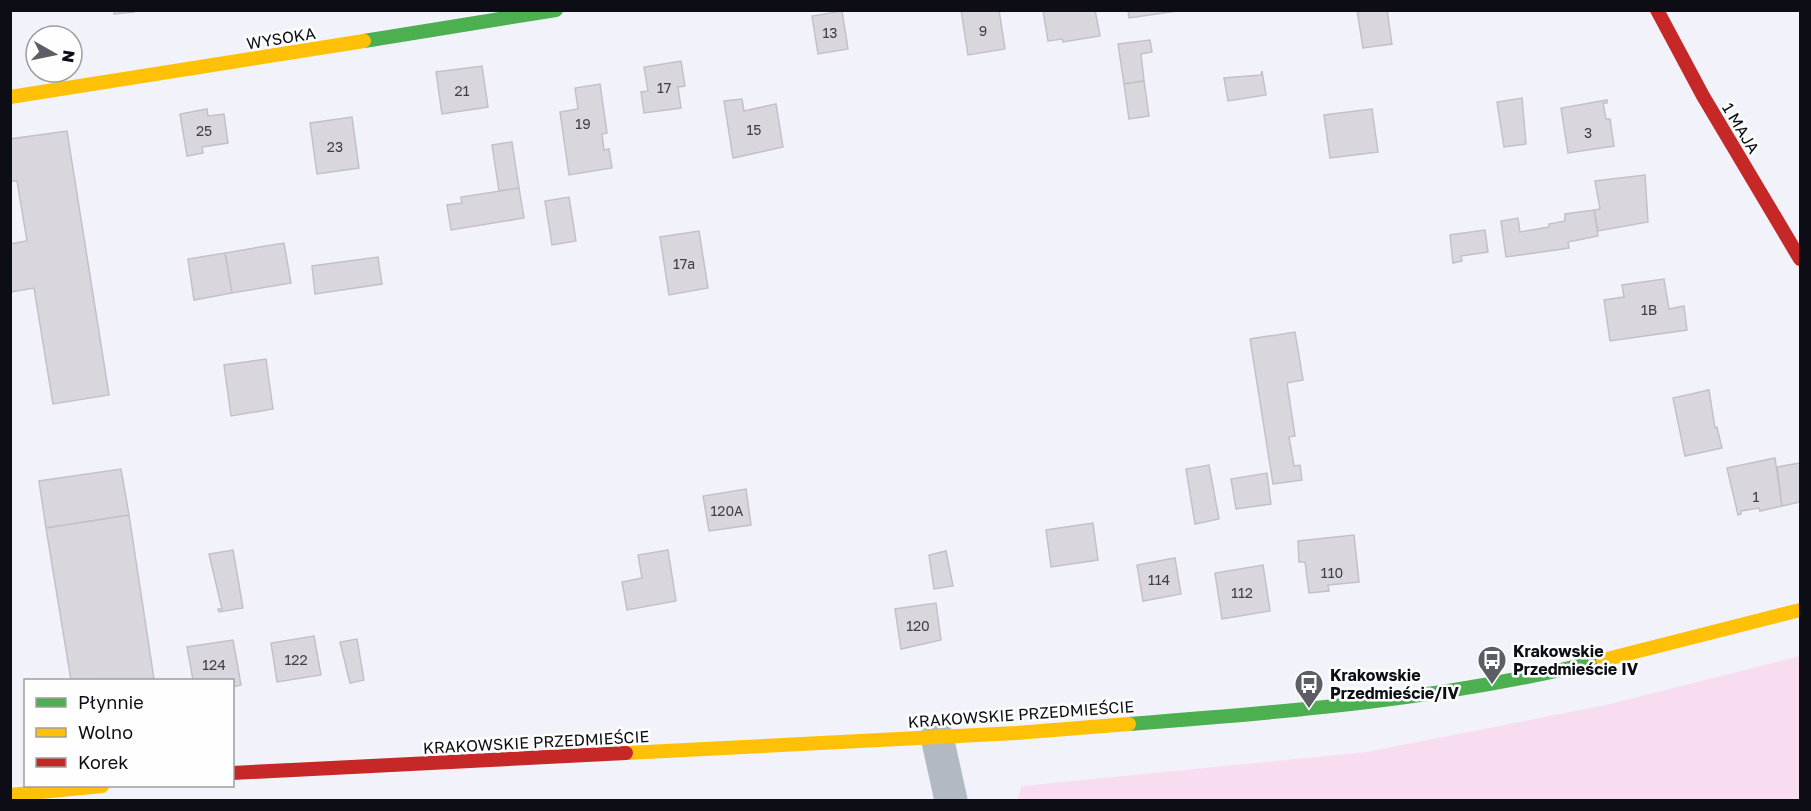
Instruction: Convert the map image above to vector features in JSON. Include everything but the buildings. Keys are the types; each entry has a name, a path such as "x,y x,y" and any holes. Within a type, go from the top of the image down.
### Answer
{"main road":[{"name":"WYSOKA","path":"10,97 556,10"},
{"name":"1 MAJA","path":"1657,10 1703,96 1800,259"},
{"name":"KRAKOWSKIE PRZEDMIEŚCIE","path":"234,773 938,737 1309,710 1492,686 1598,664 1800,610"},
{"path":"10,795 92,787"}],"street":[{"path":"938,737 951,801"}],"shaded area":[{"path":"1800,656 1800,800 1017,800 1022,786 1366,752 1606,705"}],"traffic: fast":[{"path":"364,41 556,10"},
{"path":"1129,724 1368,702 1486,685 1603,660"}],"traffic: slow":[{"path":"10,97 364,41"},
{"path":"1603,660 1800,610"},
{"path":"626,753 1016,733 1129,724"},
{"path":"10,795 92,787"}],"traffic: jam":[{"path":"1657,10 1703,96 1800,259"},
{"path":"234,773 626,753"}],"place":[{"name":"Krakowskie Przedmieście IV","path":"1492,686"},
{"name":"Krakowskie Przedmieście/IV","path":"1309,710"}]}
